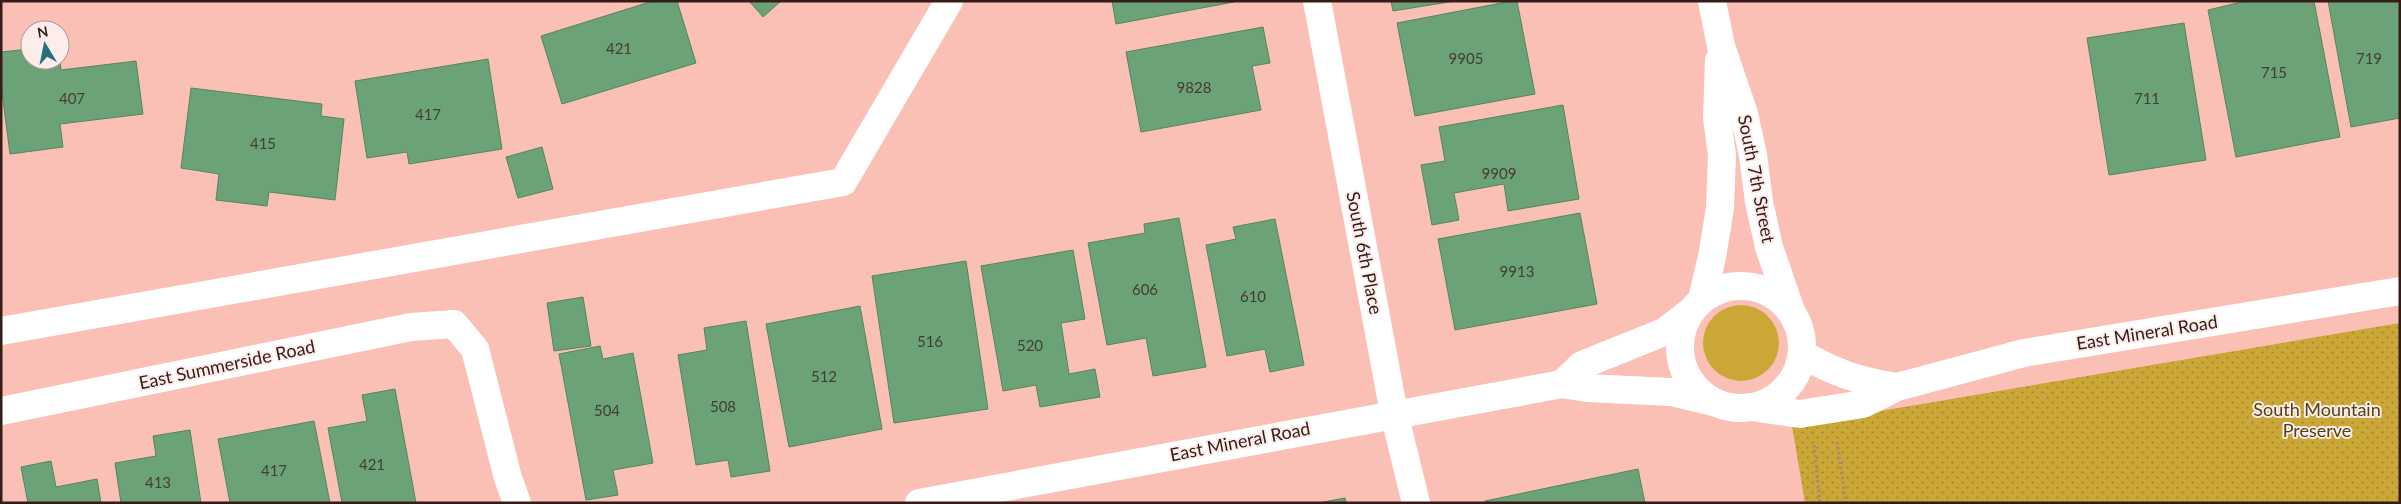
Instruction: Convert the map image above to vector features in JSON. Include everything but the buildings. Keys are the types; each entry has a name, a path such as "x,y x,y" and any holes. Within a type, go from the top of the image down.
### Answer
{"street":[{"path":"1,331 843,182 949,1"},
{"name":"South 6th Place","path":"1317,1 1394,414 1416,503"},
{"name":"South 7th Street","path":"1712,1 1721,46 1744,114 1752,147 1759,202 1769,247 1791,312 1800,332 1802,354 1796,373 1785,389 1770,400 1751,407 1732,407 1713,402 1699,392 1688,378 1681,362 1679,344 1683,328 1696,305 1712,257 1720,208 1722,155 1717,118 1721,46"},
{"name":"South 7th Street","path":"1696,305 1723,289 1746,286 1762,289 1776,297 1791,312"},
{"name":"East Mineral Road","path":"1751,407 1800,414 1863,404 1897,387 2024,353 2400,291"},
{"path":"1562,384 1582,365 1664,332 1696,305"},
{"name":"East Summerside Road","path":"1,411 411,327 454,324 475,349 508,478 517,503"},
{"name":"East Mineral Road","path":"1802,354 1831,371 1867,382 1897,387"},
{"name":"East Mineral Road","path":"919,503 1562,384 1587,388 1671,392 1713,402"}],"path":[{"path":"1820,503 1821,411"},
{"path":"1821,411 1846,503"}],"green space":[{"path":"1741,305 1755,308 1768,316 1776,329 1779,343 1776,357 1768,370 1755,378 1741,381 1727,378 1714,370 1706,357 1703,343 1706,329 1714,316 1727,308"},
{"name":"South Mountain Preserve","path":"2400,323 2400,503 1805,503 1792,426"}]}
